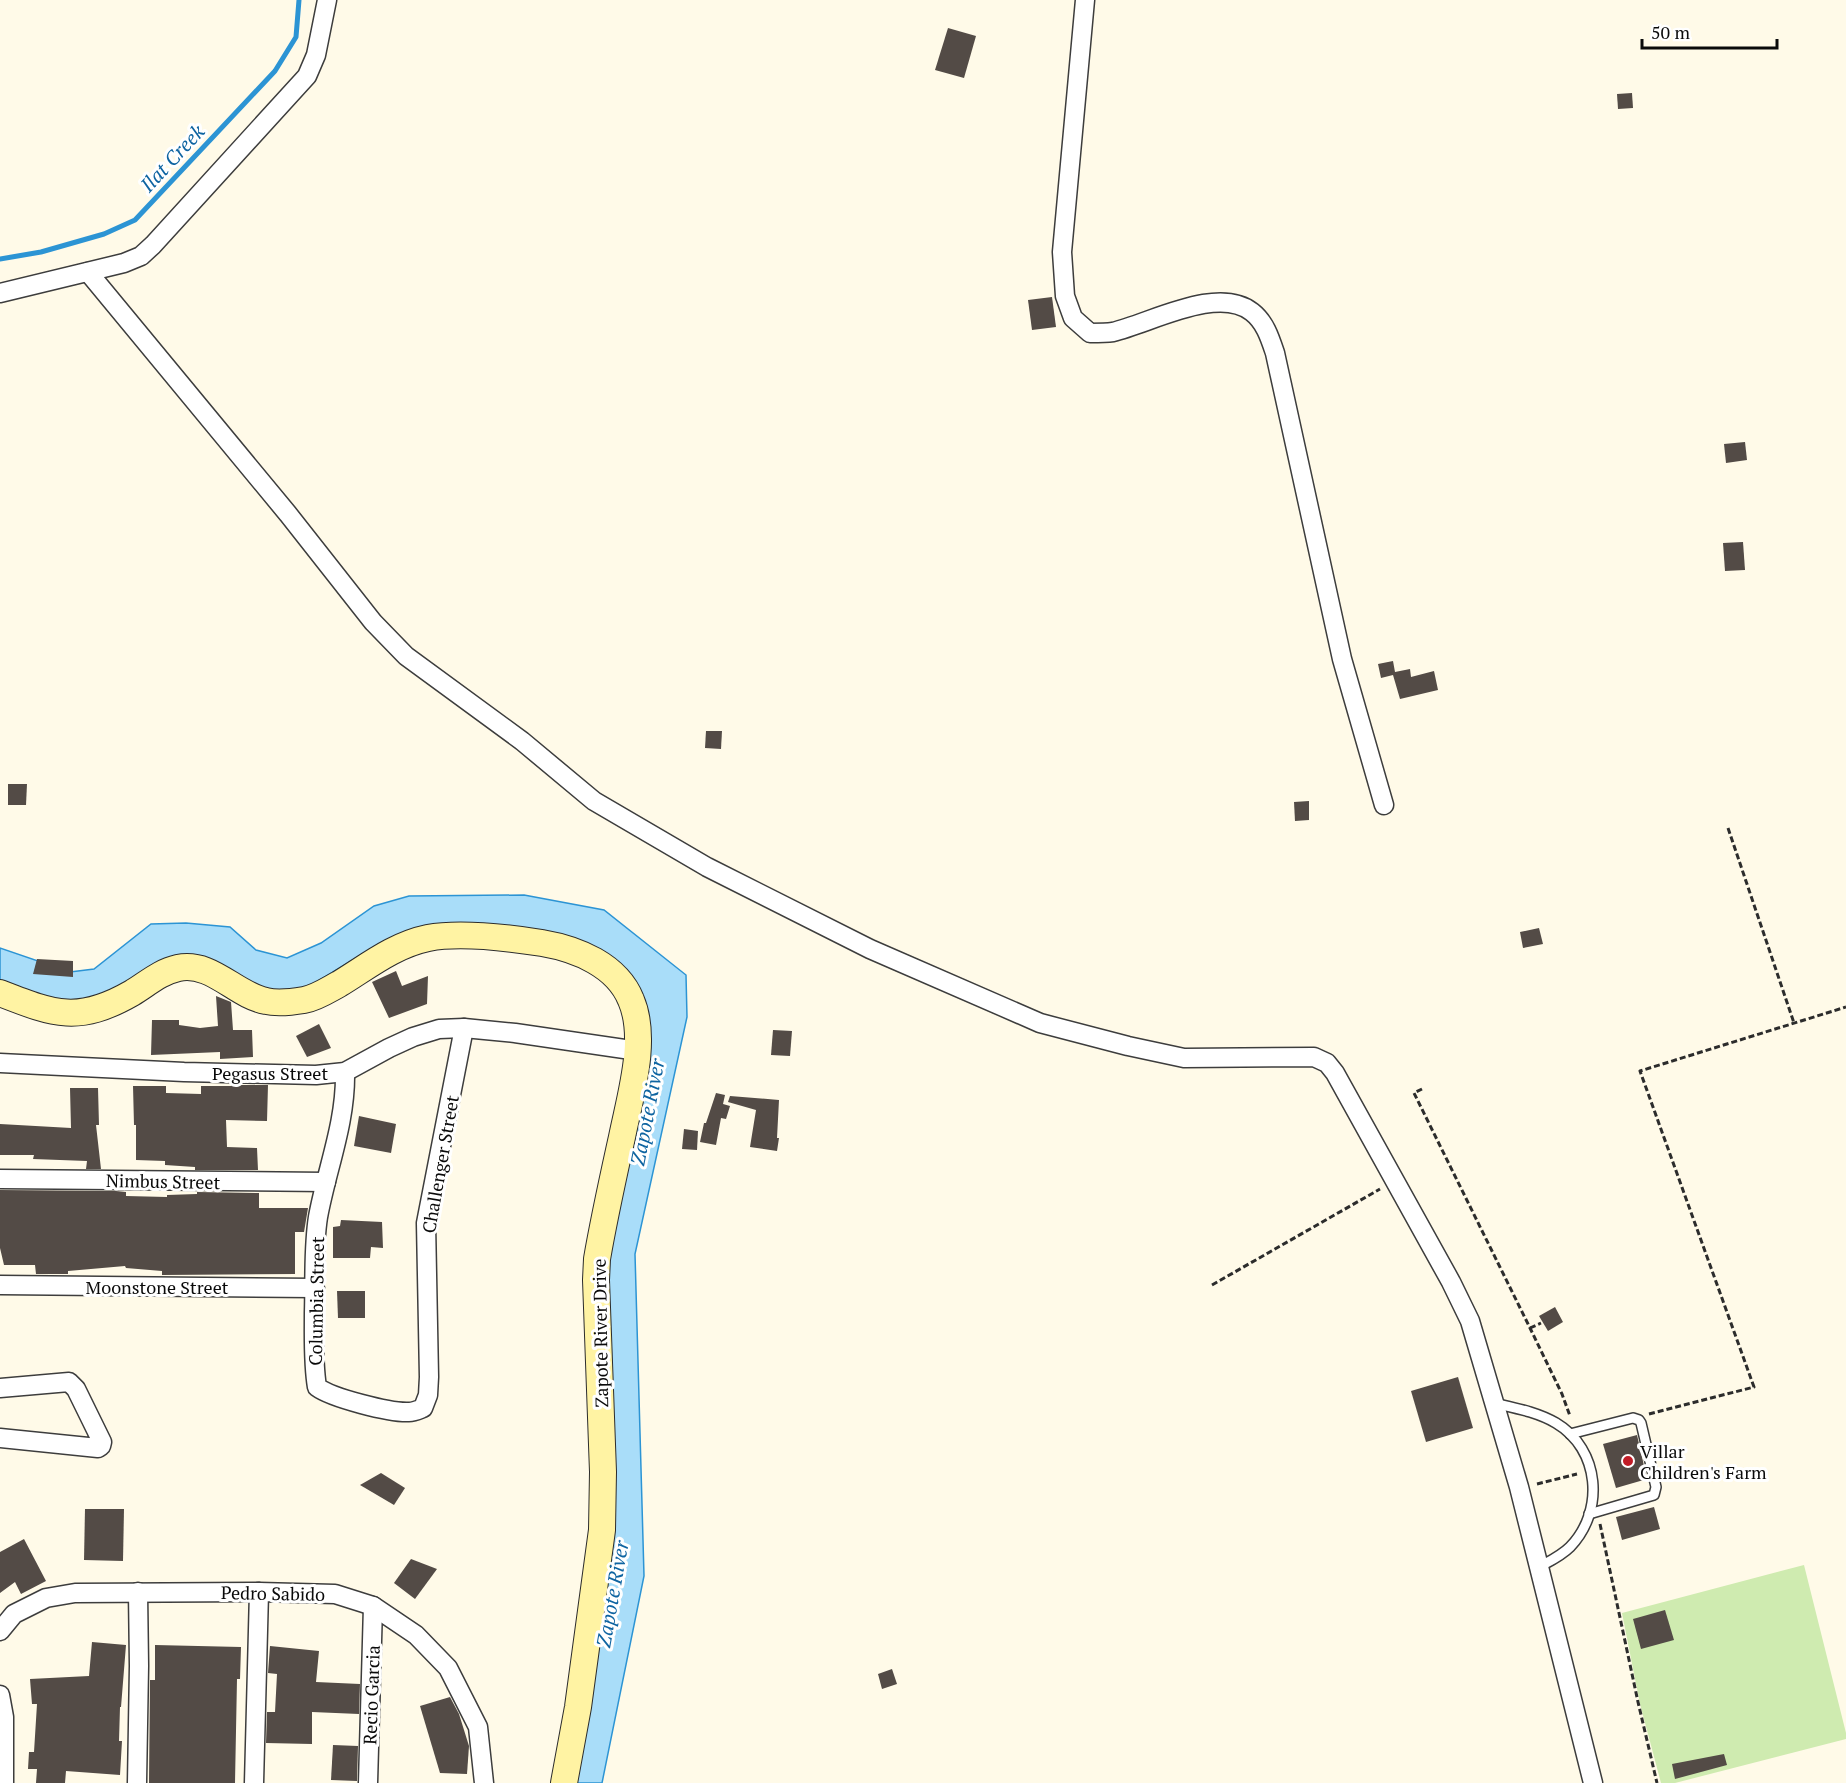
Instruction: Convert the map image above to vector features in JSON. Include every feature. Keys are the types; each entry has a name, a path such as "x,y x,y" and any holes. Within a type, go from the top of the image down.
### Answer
{"main road":[{"name":"Zapote River Drive","path":"0,993 41,1009 84,1013 105,1007 160,975 179,968 199,968 218,976 247,994 265,1001 286,1003 307,1000 326,991 396,948 429,938 463,936 509,939 565,947 595,961 624,985 632,1001 638,1033 638,1051 597,1259 603,1472 602,1530 578,1707 564,1783"}],"street":[{"path":"0,293 88,272 141,256 307,76 316,55 327,0"},
{"path":"1085,0 1062,252 1065,296 1073,318 1090,333 1111,332 1201,303 1230,303 1252,312 1267,330 1275,353 1342,659 1384,805"},
{"path":"88,272 288,514 373,622 406,656 522,741 594,801 707,867 870,949 1040,1023 1184,1058 1314,1057 1327,1063 1335,1073 1395,1180 1470,1321 1520,1489 1593,1783"},
{"name":"Pegasus Street","path":"0,1063 184,1072 316,1075 345,1072 413,1037 439,1029 464,1028 638,1051"},
{"name":"Challenger Street","path":"423,1408 428,1395 429,1377 426,1223 464,1028"},
{"name":"Columbia Street","path":"345,1072 342,1116 314,1246 314,1364 317,1387 335,1396 395,1412 411,1412 423,1408"},
{"name":"Nimbus Street","path":"0,1179 326,1182"},
{"name":"Moonstone Street","path":"0,1286 315,1288"},
{"path":"0,1388 64,1382 72,1384 102,1444 98,1448 0,1438"},
{"path":"137,1783 138,1592"},
{"path":"254,1783 259,1592"},
{"name":"Pedro Sabido","path":"0,1631 14,1614 46,1598 75,1593 335,1594 373,1606 416,1635 448,1668 478,1727 484,1783"},
{"name":"Recio Garcia","path":"368,1783 373,1606"},
{"path":"0,1695 4,1717 4,1783"}],"lane":[{"path":"1494,1403 1535,1413 1573,1433 1585,1451 1593,1475 1593,1513 1586,1526 1560,1556 1539,1568"},
{"path":"1573,1433 1633,1418 1641,1423 1656,1491 1654,1495 1593,1513"}],"path":[{"path":"1728,828 1794,1023"},
{"path":"1633,1418 1754,1387 1640,1071 1846,1007"},
{"path":"1422,1089 1414,1092 1562,1394 1573,1433"},
{"path":"1212,1285 1395,1180"},
{"path":"1530,1328 1541,1323"},
{"path":"1520,1489 1591,1471"},
{"path":"1593,1513 1657,1783"}],"green space":[{"path":"1804,1565 1846,1739 1675,1783 1661,1783 1640,1704 1622,1613"}],"water":[{"name":"Zapote River","path":"524,895 604,910 686,975 687,1017 635,1254 644,1576 602,1783 570,1783 603,1577 600,1254 645,1047 640,989 585,953 449,931 384,941 310,986 266,997 215,970 95,1004 44,1005 0,983 0,948 70,972 94,969 151,924 186,923 230,927 256,950 287,958 321,943 374,906 409,896"}],"building":[{"path":"948,28 976,36 964,78 935,70"},
{"path":"1632,93 1633,108 1618,109 1617,94"},
{"path":"1052,297 1056,327 1032,330 1028,300"},
{"path":"1745,442 1747,460 1726,463 1724,444"},
{"path":"1743,542 1745,570 1725,571 1723,543"},
{"path":"1393,661 1395,672 1410,669 1411,677 1434,671 1438,690 1400,699 1393,675 1381,678 1378,664"},
{"path":"706,731 722,731 721,749 705,748"},
{"path":"8,784 27,784 26,805 8,805"},
{"path":"1309,801 1309,820 1295,821 1294,802"},
{"path":"1539,928 1543,944 1523,948 1520,932"},
{"path":"37,959 73,961 73,977 33,974"},
{"path":"396,971 402,986 428,976 427,1004 389,1018 372,982"},
{"path":"216,996 231,1002 233,1030 252,1030 253,1057 220,1059 220,1052 151,1055 152,1020 179,1020 179,1025 200,1028 218,1026"},
{"path":"319,1024 331,1048 307,1057 296,1036"},
{"path":"773,1030 792,1031 790,1056 771,1055"},
{"path":"268,1085 267,1121 226,1120 227,1147 257,1148 258,1170 195,1170 195,1167 165,1165 165,1161 136,1160 133,1086 166,1086 166,1093 201,1094 201,1086"},
{"path":"70,1088 98,1088 99,1125 96,1125 101,1169 86,1169 87,1161 33,1159 34,1155 0,1155 0,1124 71,1128"},
{"path":"716,1093 725,1095 723,1104 730,1106 726,1119 721,1118 716,1145 700,1142 704,1123 706,1123"},
{"path":"730,1096 779,1100 777,1151 750,1147 756,1110 728,1102"},
{"path":"359,1116 396,1124 391,1153 354,1146"},
{"path":"684,1129 698,1131 697,1150 682,1149"},
{"path":"0,1190 116,1191 126,1192 126,1196 167,1197 167,1195 197,1194 197,1192 259,1193 259,1208 308,1208 304,1232 295,1232 295,1274 162,1275 162,1271 126,1268 125,1266 68,1271 68,1274 36,1274 35,1265 4,1265 0,1248"},
{"path":"341,1220 382,1222 383,1248 371,1247 370,1258 333,1258 333,1227 340,1226"},
{"path":"337,1291 365,1291 365,1318 338,1318"},
{"path":"1555,1307 1563,1322 1548,1331 1539,1316"},
{"path":"1458,1377 1473,1428 1426,1442 1411,1391"},
{"name":"Villar Children's Farm","path":"1637,1435 1647,1479 1616,1488 1603,1444"},
{"path":"381,1473 405,1488 394,1505 360,1485"},
{"path":"1654,1507 1660,1529 1622,1540 1616,1517"},
{"path":"85,1509 124,1509 123,1561 84,1560"},
{"path":"24,1539 46,1581 21,1594 15,1582 0,1593 0,1552"},
{"path":"411,1559 437,1569 415,1599 394,1583"},
{"path":"1665,1610 1674,1640 1641,1649 1633,1619"},
{"path":"92,1642 126,1645 120,1707 119,1741 122,1741 120,1775 66,1771 65,1783 36,1783 37,1769 28,1769 29,1752 34,1752 37,1704 32,1704 30,1679 89,1676"},
{"path":"155,1645 241,1647 240,1679 237,1679 235,1783 149,1783 150,1680 155,1680"},
{"path":"270,1646 319,1651 316,1682 360,1684 359,1714 312,1712 312,1744 266,1743 267,1712 275,1712 277,1674 268,1673"},
{"path":"892,1669 897,1684 882,1689 878,1674"},
{"path":"450,1697 459,1714 469,1746 467,1774 440,1773 420,1706"},
{"path":"333,1745 358,1746 357,1781 331,1780"},
{"path":"1724,1754 1727,1765 1675,1779 1672,1764"}],"waterway":[{"name":"Ilat Creek","path":"0,259 41,252 104,234 135,220 275,71 296,37 299,0"}],"place":[{"name":"Villar Children's Farm","path":"1628,1461"}]}
